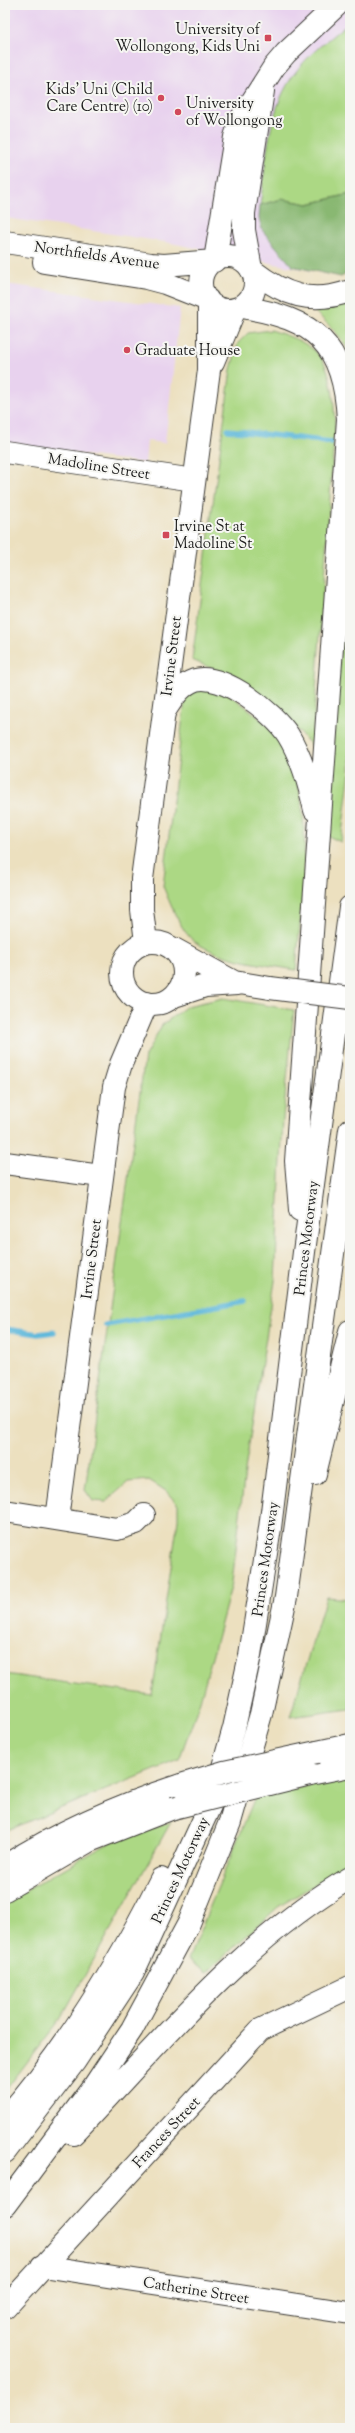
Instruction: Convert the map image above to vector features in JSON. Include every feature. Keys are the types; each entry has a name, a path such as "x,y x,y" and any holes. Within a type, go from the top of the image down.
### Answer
{"main road":[{"path":"215,260 235,137 241,119 286,53 337,5"},
{"path":"239,308 249,300 254,291 255,281 244,230 244,213 264,84"},
{"name":"Northfields Avenue","path":"5,242 151,264 164,265 215,260"},
{"name":"Northfields Avenue","path":"5,255 146,278 165,283 208,301"},
{"path":"304,1252 296,1161 348,419 345,384 332,352 314,331 283,316 239,308 224,310 208,301 203,292 202,277 206,268 215,260 225,257 235,257 277,287 307,297 323,298 350,291"},
{"name":"Irvine Street","path":"146,942 142,910 142,879 209,370 208,301"},
{"name":"Irvine Street","path":"209,370 239,308"},
{"name":"Madoline Street","path":"5,452 194,480"},
{"path":"164,712 178,691 187,684 196,680 206,679 230,687 259,706 288,734 296,750 311,791 320,835"},
{"name":"Princes Motorway","path":"5,2152 75,2061 133,1973 215,1795 234,1728 250,1655 270,1528 304,1252 350,907"},
{"path":"245,984 205,986 174,996 156,1004 146,1003 138,1000 128,991 122,978 122,969 130,952 146,942 155,942 172,947 221,976 245,984 350,998"},
{"path":"172,947 183,962 185,971 180,989 174,996"},
{"name":"Irvine Street","path":"57,1519 101,1176 114,1088 123,1058 146,1003"},
{"name":"Princes Motorway","path":"5,2205 94,2086 128,2035 189,1923 230,1822 261,1714 286,1597 350,1130"},
{"path":"5,1163 101,1176"},
{"path":"286,1597 350,1331"},
{"path":"5,1511 117,1529 136,1523 144,1515"},
{"path":"5,1866 57,1835 136,1799 224,1772 350,1745"},
{"path":"5,1890 89,1841 173,1808 310,1774 350,1766"},
{"path":"5,2119 62,2046 97,1996 140,1920 175,1851 215,1795"},
{"path":"5,2205 233,1967 283,1924 350,1878"},
{"name":"Frances Street","path":"5,2308 260,2030 350,1987"},
{"name":"Catherine Street","path":"42,2266 350,2313"}],"shaded area":[{"name":"University of Wollongong","path":"5,5 350,5 350,272 341,277 166,242 5,218"},
{"path":"5,284 180,308 165,443 147,441 145,463 5,444"}],"green space":[{"path":"350,21 350,194 308,204 282,199 260,205 270,134 274,116 280,100 288,84 304,62"},
{"path":"350,194 350,272 341,277 292,266 262,230 259,218 260,205 282,199 308,204"},
{"path":"350,296 350,353 346,345 335,331 302,301"},
{"path":"271,330 289,336 308,345 318,354 327,369 333,398 335,426 312,746 289,721 239,680 192,660 231,369 238,343 248,333"},
{"path":"350,523 350,770 341,842 326,835"},
{"path":"218,686 257,716 275,734 288,753 297,778 302,805 304,860 296,970 231,958 218,954 195,942 180,924 163,886 185,699 191,689"},
{"path":"223,998 294,1010 283,1118 275,1281 246,1463 232,1583 200,1701 179,1760 5,1831 5,1674 152,1695 178,1520 178,1505 166,1491 149,1480 128,1482 106,1502 93,1501 85,1490 145,1056 162,1025 187,1006"},
{"path":"326,1597 350,1599 350,1709 290,1717"},
{"path":"350,1777 350,1863 278,1907 206,1973 188,1960 255,1797"},
{"path":"171,1822 61,2018 5,2091 5,1902 111,1842"}],"waterway":[{"path":"228,430 331,442"},
{"path":"106,1325 245,1301"},
{"path":"5,1329 38,1334 54,1332"}],"place":[{"name":"University of Wollongong, Kids Uni","path":"268,38"},
{"name":"Kids’ Uni (Child Care Centre) (10)","path":"161,98"},
{"name":"University of Wollongong","path":"178,112"},
{"name":"Graduate House","path":"127,350"},
{"name":"Irvine St at Madoline St","path":"166,535"}]}
